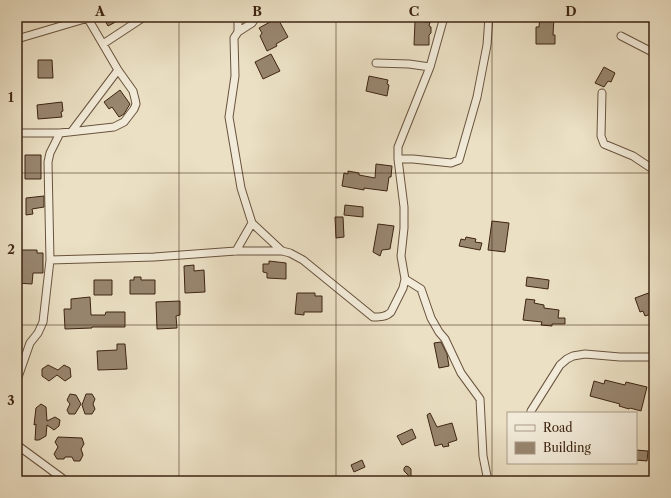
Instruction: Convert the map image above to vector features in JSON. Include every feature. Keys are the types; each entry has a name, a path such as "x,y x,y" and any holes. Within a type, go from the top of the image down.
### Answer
{"street":[{"path":"17,39 87,17 118,70 133,91 136,104 124,122 114,127 60,133 17,133"},
{"path":"103,44 144,17"},
{"path":"238,17 238,32"},
{"path":"256,17 252,23 238,32 234,38 235,76 228,117 241,188 252,223 282,251"},
{"path":"50,260 154,257 236,251 282,251 290,253 303,260 373,317 386,316 391,312 403,288 405,279 401,256 404,228 404,207 398,159 399,144 430,67 444,17"},
{"path":"398,159 451,163 459,160 477,97 487,45 489,17"},
{"path":"621,36 654,53"},
{"path":"376,62 430,67"},
{"path":"72,131 118,70"},
{"path":"602,94 601,136 604,144 633,156 654,170"},
{"path":"17,380 30,343 38,333 43,322 50,260 48,162 50,152 60,133"},
{"path":"236,251 252,223"},
{"path":"405,279 421,289 431,318 439,332 446,339 461,373 480,399 483,456 488,481"},
{"path":"531,410 560,365 573,356 585,354 620,357 654,357"},
{"path":"17,445 66,481"}],"building":[{"path":"103,17 125,17 108,26"},
{"path":"277,17 288,37 276,44 277,46 267,51 260,36 262,33 259,28 270,22 268,20"},
{"path":"540,17 554,17 553,35 555,35 555,44 536,44 536,27 539,27"},
{"path":"415,21 430,22 429,26 431,27 431,33 429,35 429,45 414,45"},
{"path":"271,54 280,71 263,79 255,62"},
{"path":"38,60 52,60 53,78 38,78"},
{"path":"604,67 615,73 611,82 608,81 604,87 595,83"},
{"path":"369,76 388,80 387,84 389,85 387,96 366,91"},
{"path":"120,90 130,104 124,114 119,117 112,107 109,109 104,102"},
{"path":"62,102 62,117 38,119 37,105"},
{"path":"25,155 41,155 41,179 25,179"},
{"path":"376,164 392,166 387,191 364,188 364,190 342,186 344,173 348,174 348,171 375,178"},
{"path":"44,196 44,207 32,209 33,214 26,215 26,198"},
{"path":"345,205 363,207 363,217 344,215"},
{"path":"335,217 343,217 344,237 336,238"},
{"path":"492,221 509,223 505,252 488,250"},
{"path":"378,224 394,226 390,249 382,250 380,256 373,252"},
{"path":"466,237 476,239 475,242 482,243 480,250 459,246 461,239 465,240"},
{"path":"21,250 37,250 37,253 43,253 43,273 33,273 32,284 17,283 17,257 21,257"},
{"path":"269,261 286,263 286,279 267,278 267,273 263,272 263,264 269,264"},
{"path":"194,265 194,271 204,270 205,292 185,293 184,266"},
{"path":"134,277 141,277 141,280 155,280 155,294 130,294 130,280 134,280"},
{"path":"527,277 549,280 548,289 526,286"},
{"path":"94,280 112,280 112,295 94,295"},
{"path":"654,291 654,313 645,316 643,311 640,312 635,298"},
{"path":"297,293 315,293 315,296 322,296 322,312 304,312 304,315 295,314"},
{"path":"90,297 91,315 105,315 106,312 125,312 125,327 65,329 64,309 71,309 71,299"},
{"path":"526,299 535,300 534,303 544,305 544,308 559,310 558,318 565,318 565,324 552,324 552,326 541,325 542,322 523,320"},
{"path":"180,301 180,315 176,316 177,328 157,329 156,302"},
{"path":"441,342 447,354 449,366 439,368 434,343"},
{"path":"117,344 125,344 127,369 98,370 97,351 117,350"},
{"path":"48,365 58,370 64,365 70,368 71,377 65,381 57,375 49,381 42,376 42,369"},
{"path":"605,380 625,385 626,382 647,387 641,411 629,409 619,406 620,404 590,396 594,381 604,384"},
{"path":"70,394 76,395 81,404 75,414 69,414 67,410 70,404 67,400"},
{"path":"86,394 92,394 95,399 93,404 95,409 92,414 85,414 82,405"},
{"path":"41,404 46,407 47,421 55,417 60,420 59,426 54,430 47,425 46,436 39,440 35,440 36,424 34,425 36,408"},
{"path":"430,413 437,427 452,423 457,440 448,443 449,446 443,447 442,444 435,446 427,415"},
{"path":"412,429 416,438 402,445 397,436"},
{"path":"58,437 82,438 84,444 81,449 83,455 80,461 74,461 72,457 57,459 54,454 58,447 55,442"},
{"path":"637,450 648,451 647,461 637,460"},
{"path":"362,460 365,467 354,472 351,465"},
{"path":"406,466 411,469 411,478 404,471"}]}
